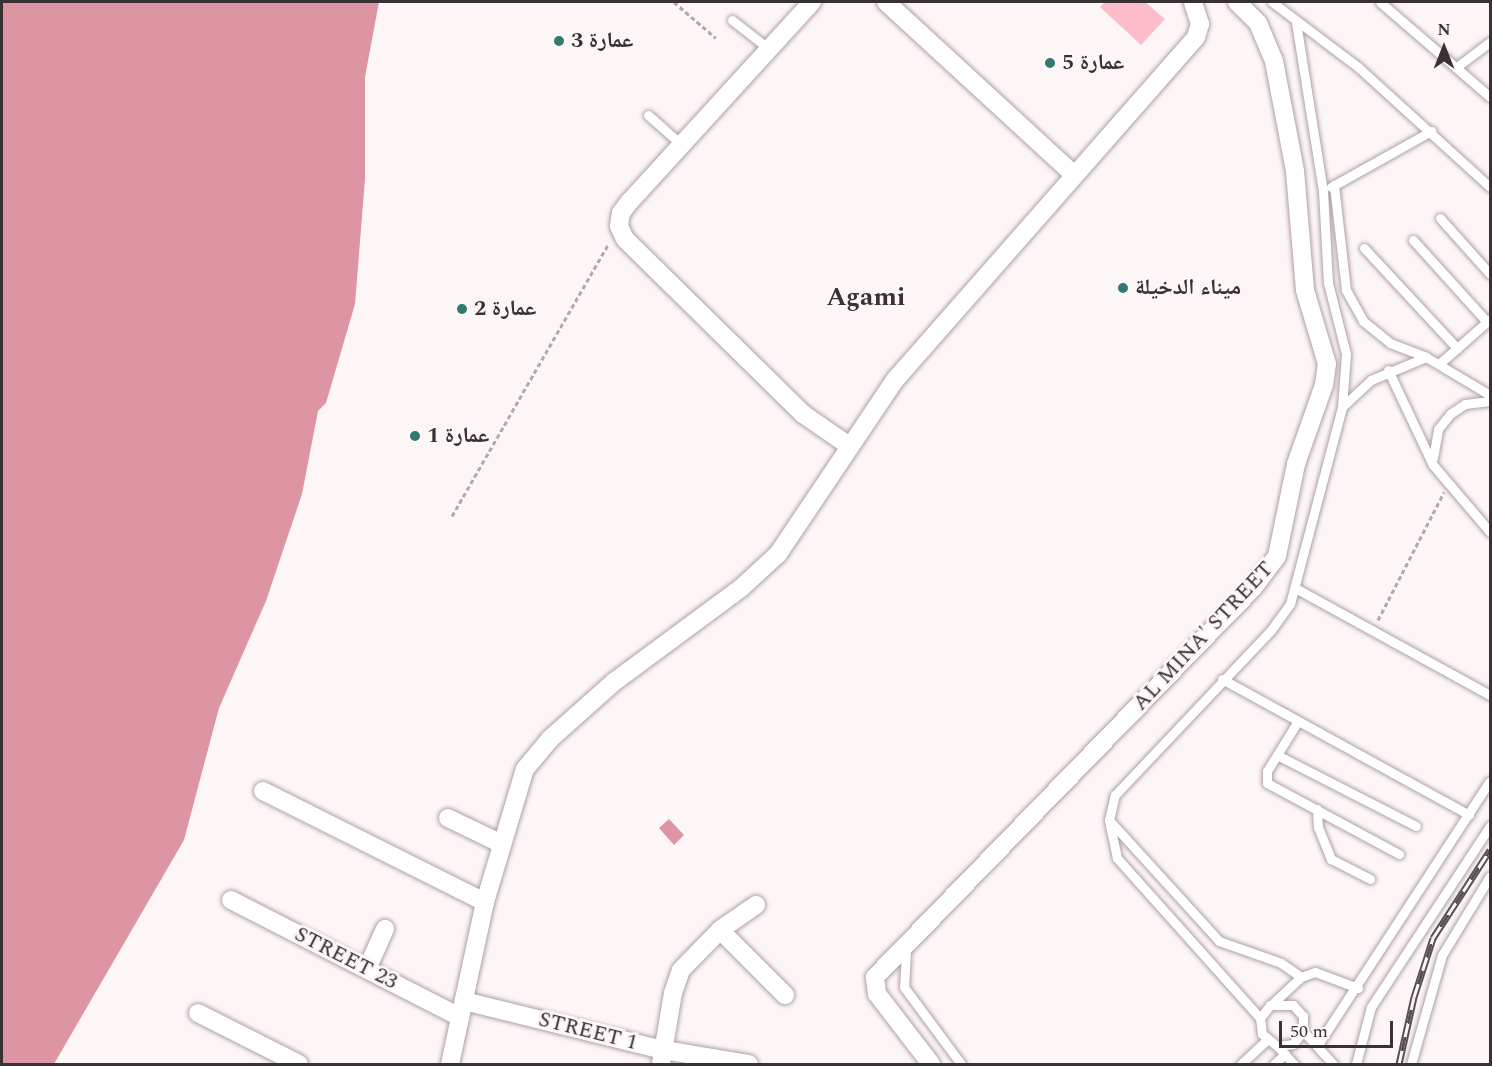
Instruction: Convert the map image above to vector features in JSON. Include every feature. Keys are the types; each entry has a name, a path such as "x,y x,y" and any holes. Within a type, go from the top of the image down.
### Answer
{"street":[{"path":"812,2 630,201 619,226 625,239 803,414 848,445"},
{"path":"886,2 1074,175"},
{"path":"450,1065 485,902 525,769 550,739 588,705 764,569 794,534 848,445 901,373 1196,37 1200,24 1193,2"},
{"name":"AL MINA' STREET","path":"931,1065 874,988 875,977 1253,588 1277,556 1296,464 1324,384 1327,364 1305,290 1295,171 1274,61 1258,23 1237,2"},
{"path":"263,791 485,902"},
{"path":"448,818 501,844"},
{"name":"STREET 23","path":"231,900 367,969 462,1009"},
{"path":"663,1057 675,981 689,960 720,930 756,905"},
{"path":"367,969 386,929"},
{"path":"720,930 785,995"},
{"name":"STREET 1","path":"462,1009 663,1057 749,1065"},
{"path":"198,1013 299,1065"}],"lane":[{"path":"1272,2 1296,23 1358,67 1491,187"},
{"path":"1380,2 1458,66 1491,97"},
{"path":"732,20 769,49"},
{"path":"1294,1065 1277,1046 1267,1040 1260,1018 1117,858 1109,820 1115,795 1281,618 1297,589 1342,406 1346,354 1328,283 1323,191 1296,23"},
{"path":"1458,66 1491,42"},
{"path":"648,115 682,145"},
{"path":"1323,191 1431,131"},
{"path":"1334,185 1343,273 1353,307 1376,334 1426,357 1491,395"},
{"path":"1440,218 1491,274"},
{"path":"1413,240 1489,321 1439,364"},
{"path":"1364,248 1457,348"},
{"path":"1342,406 1388,370 1426,357"},
{"path":"1388,370 1433,465 1491,532"},
{"path":"1433,465 1432,446 1438,429 1450,414 1465,404 1491,400"},
{"path":"1297,589 1491,695"},
{"path":"1222,679 1469,814"},
{"path":"1298,721 1265,775 1267,783 1399,854"},
{"path":"1277,755 1416,826"},
{"path":"1317,1046 1358,988 1491,781"},
{"path":"1317,809 1318,827 1331,859 1370,879"},
{"path":"1109,820 1219,941 1281,963 1301,977"},
{"path":"1356,1065 1371,1007 1491,826"},
{"path":"1412,1065 1442,955 1491,876"},
{"path":"1203,955 1219,941"},
{"path":"908,945 903,958 904,987 961,1065"},
{"path":"1260,1018 1270,1005 1301,977 1322,973 1358,988"},
{"path":"1270,1005 1285,1002 1299,1009 1304,1031 1334,1065"},
{"path":"1277,1046 1293,1044 1304,1031"},
{"path":"1240,1065 1267,1040"},
{"path":"1274,1065 1285,1054"}],"path":[{"path":"674,2 716,38"},
{"path":"452,516 619,226"},
{"path":"1373,630 1449,483"}],"shaded area":[{"path":"2,2 379,2 365,77 365,179 355,304 326,403 318,411 302,494 266,601 219,708 184,840 54,1064 2,1064"},
{"path":"1105,2 1145,2 1165,19 1141,45 1100,7"},
{"path":"669,819 684,835 674,845 659,828"}],"railway":[{"path":"1399,1064 1414,997 1433,938 1490,850"}],"place":[{"name":"عمارة 3","path":"559,41"},
{"name":"عمارة 5","path":"1050,63"},
{"name":"ميناء الدخيلة","path":"1123,288"},
{"name":"عمارة 2","path":"462,309"},
{"name":"عمارة 1","path":"415,436"}],"district":[{"name":"Agami","path":"866,298"}]}
